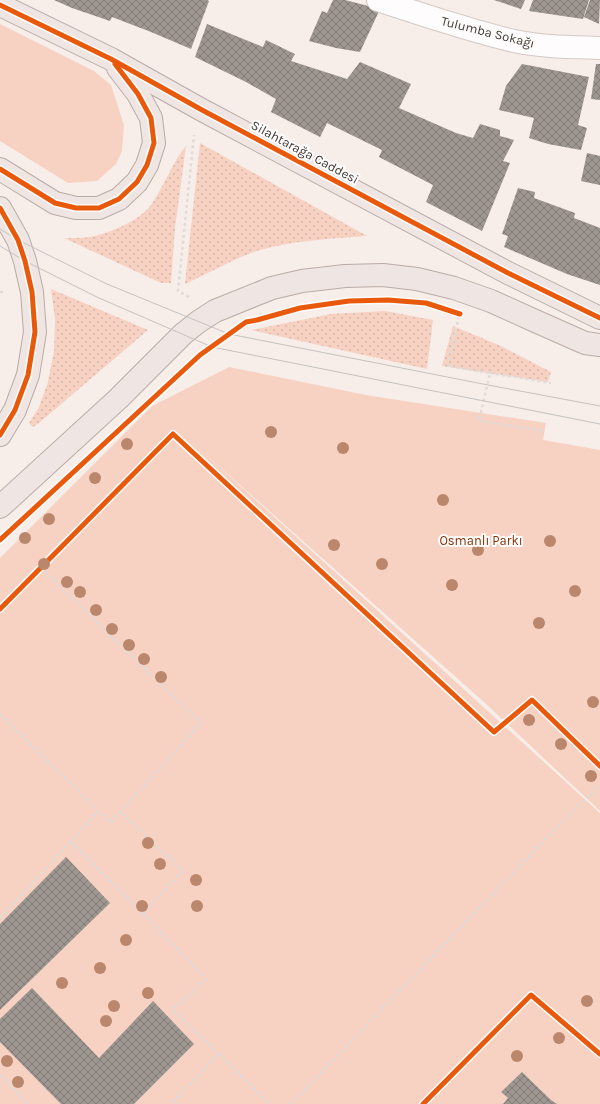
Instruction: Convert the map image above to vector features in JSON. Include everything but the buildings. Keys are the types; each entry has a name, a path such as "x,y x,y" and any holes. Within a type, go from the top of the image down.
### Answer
{"main road":[{"name":"Silahtarağa Caddesi","path":"0,5 111,59 202,110 508,273 600,318"},
{"path":"0,169 55,203 76,208 99,208 119,199 137,182 147,165 154,143 151,118 138,94 111,59"},
{"path":"0,208 18,240 25,261 32,292 35,332 28,375 15,410 0,435"},
{"path":"0,507 118,399 183,334 215,311 272,288 302,281 344,276 383,275 418,279 454,288 491,301 585,343 600,345"}],"street":[{"name":"Tulumba Sokağı","path":"378,0 440,20 515,41 558,47 600,48"}],"path":[{"path":"202,110 194,135 178,291 215,311"},
{"path":"453,312 460,314 448,366 551,384"},
{"path":"490,373 479,421 544,431"},
{"path":"36,574 46,563"},
{"path":"0,714 110,822 201,724 41,568"},
{"path":"290,1104 565,819 600,785"},
{"path":"0,918 100,811"},
{"path":"120,811 183,871 143,913"},
{"path":"71,842 143,913 206,979 173,1010 270,1104"},
{"path":"172,1104 218,1054"},
{"path":"0,1075 28,1104"}],"green space":[{"path":"0,24 94,71 111,85 124,125 122,151 116,164 97,181 68,183 0,141"},
{"path":"200,143 367,236 300,242 260,250 231,261 185,284"},
{"path":"186,146 175,228 171,283 161,283 64,238 88,237 103,234 127,224 142,214 153,202"},
{"path":"51,289 148,330 33,427 29,423 39,407 48,382 54,351 55,319"},
{"path":"385,311 433,320 427,369 251,330 331,314"},
{"path":"453,326 501,346 551,372 548,382 442,366"},
{"name":"Osmanlı Parkı","path":"229,367 366,395 546,423 543,440 600,450 600,811 485,703 204,453 600,813 600,1104 0,1104 0,558 152,406"}],"tram line":[{"path":"0,229 18,240 107,284 229,334 600,406"},
{"path":"0,246 25,261 99,298 212,347 600,424"}],"cycle path":[{"path":"0,5 111,59 202,110 508,273 600,318"},
{"path":"0,169 55,203 76,208 99,208 119,199 137,182 147,165 154,143 151,118 138,94 115,64"},
{"path":"0,208 18,240 25,261 32,292 35,332 28,375 15,410 0,435"},
{"path":"0,540 200,355 246,322 300,308 349,301 388,300 426,303 460,314"},
{"path":"0,609 173,434 494,732 532,700 600,766"},
{"path":"423,1104 531,995 600,1054"}]}
